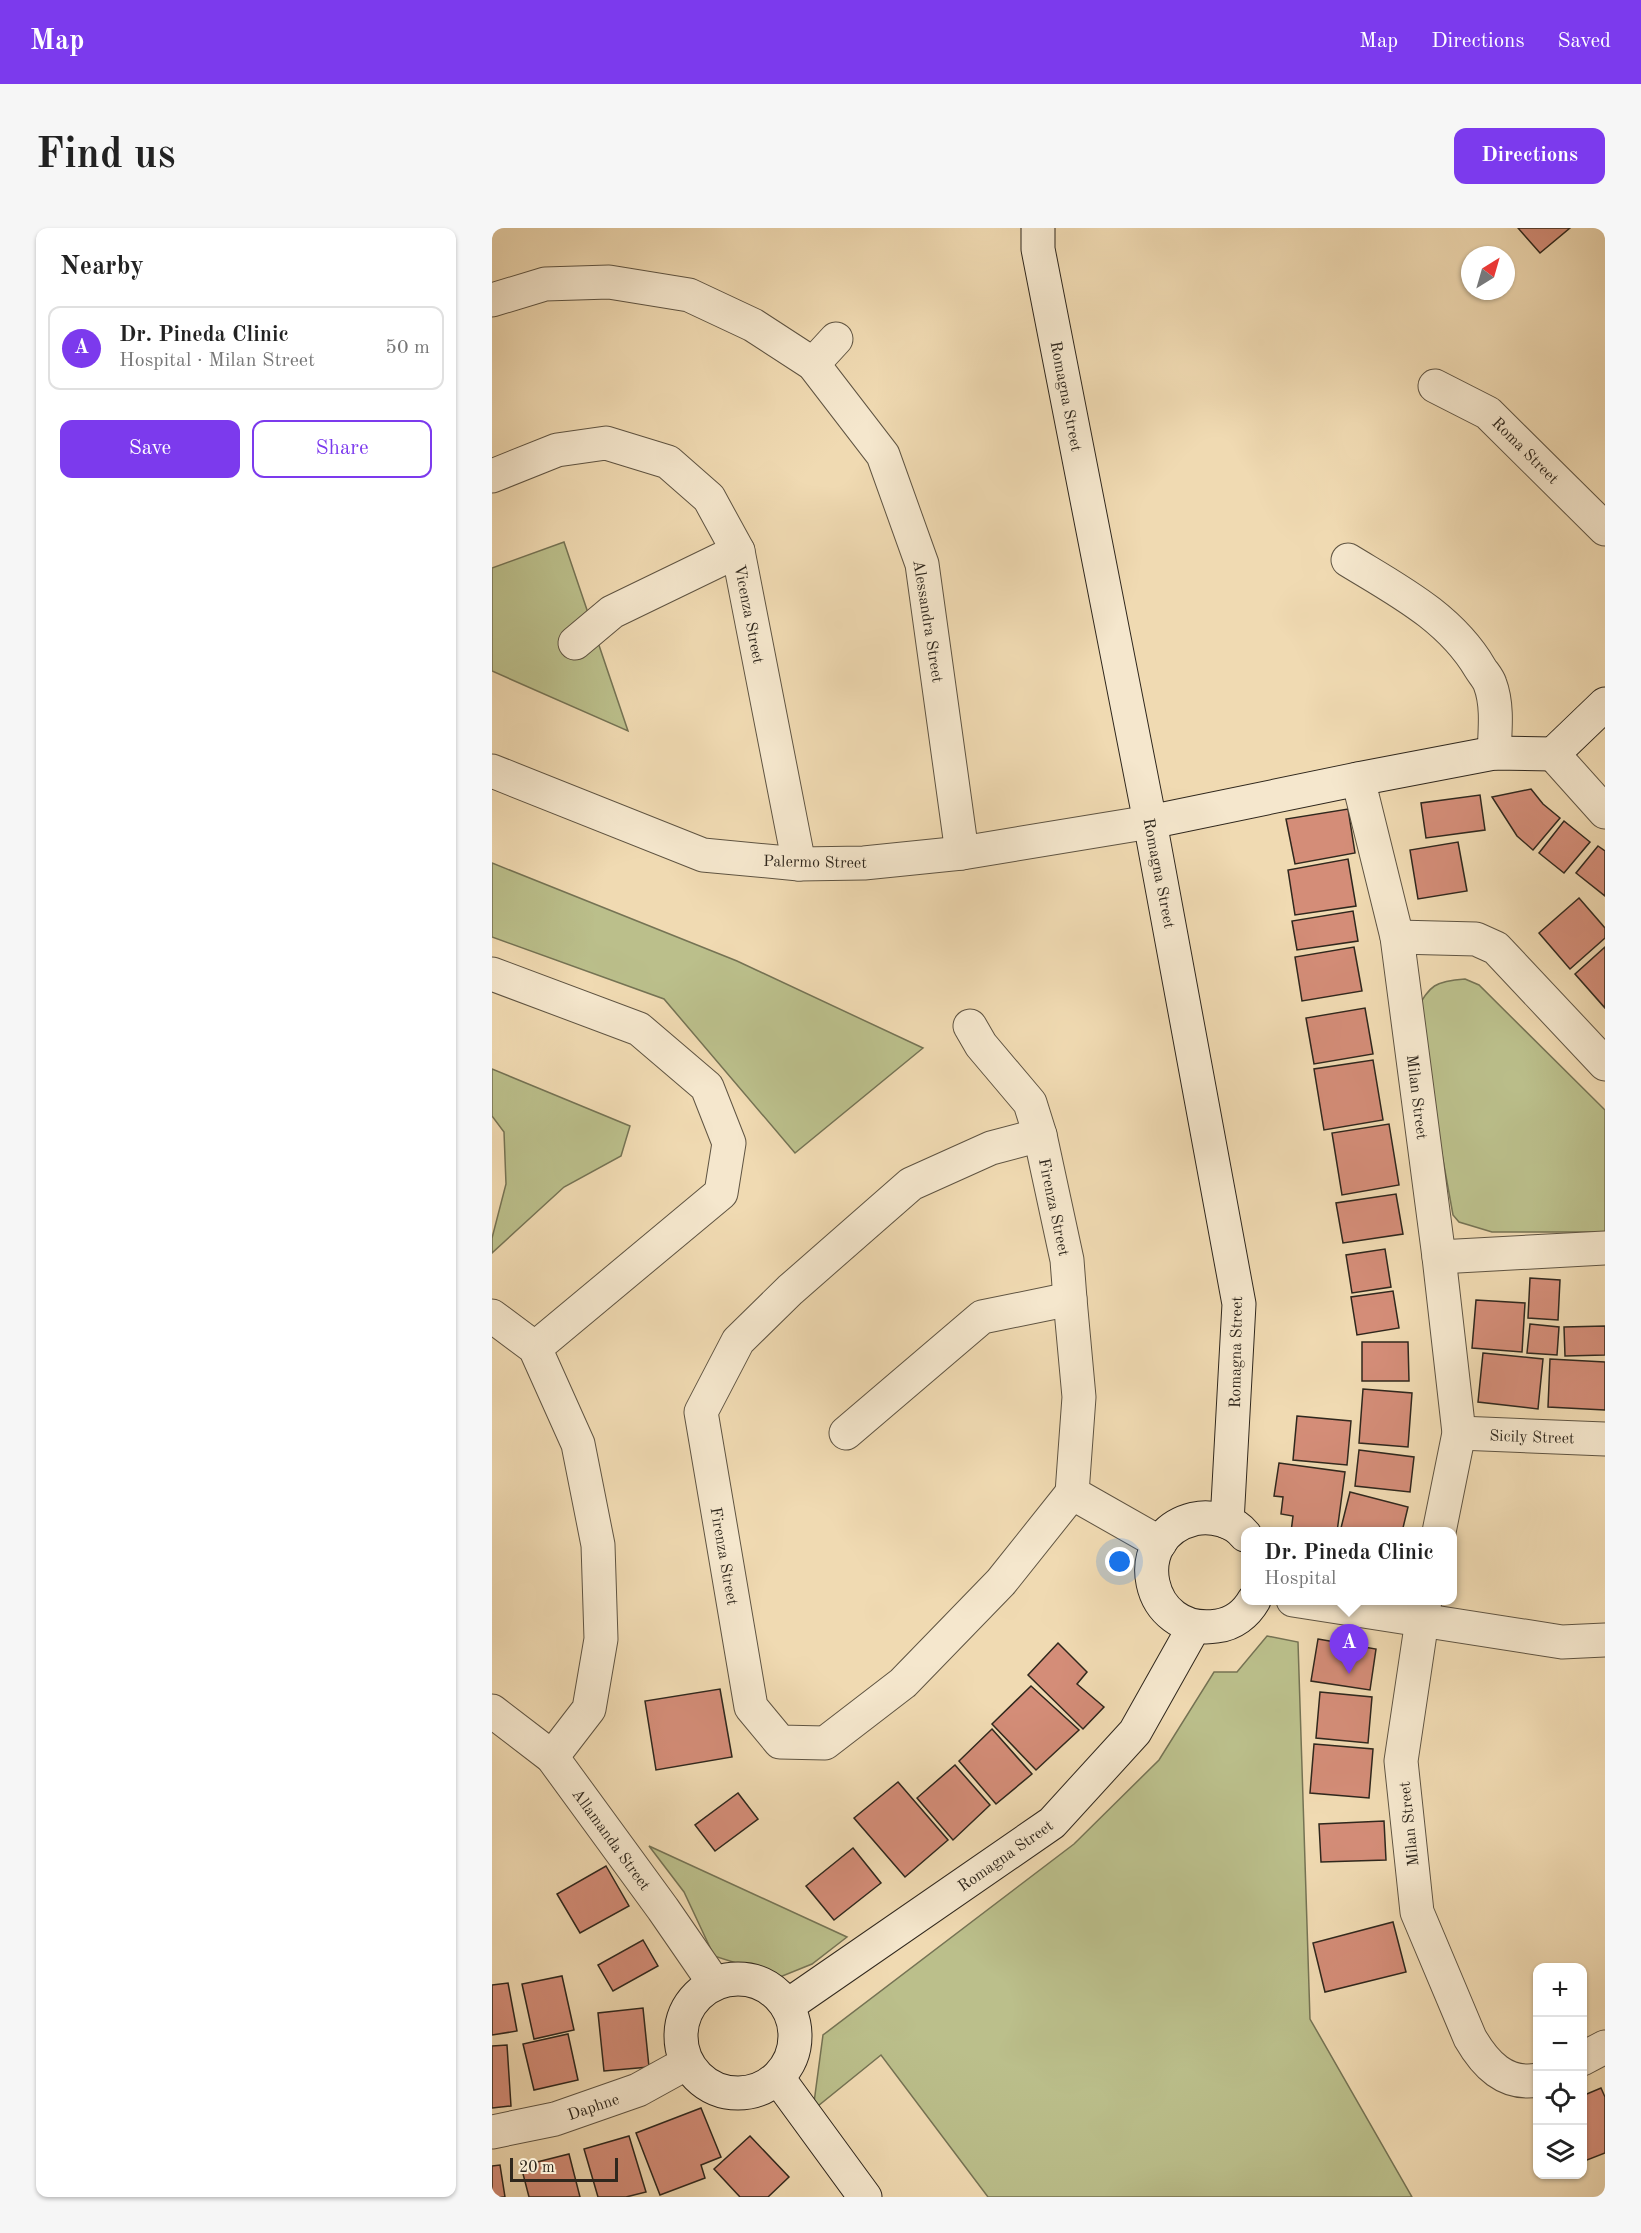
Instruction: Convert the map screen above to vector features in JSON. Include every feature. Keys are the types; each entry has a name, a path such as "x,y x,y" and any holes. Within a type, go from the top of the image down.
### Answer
{"street":[{"name":"Romagna Street","path":"1038,228 1038,249 1150,822 1239,1304 1236,1528"},
{"name":"Alessandra Street","path":"492,300 545,284 609,282 689,295 753,325 813,364 883,455 922,564 962,854"},
{"path":"813,364 836,339"},
{"name":"Roma Street","path":"1436,386 1488,413 1605,529"},
{"name":"Vicenza Street","path":"492,476 557,450 606,443 668,462 709,498 738,552 799,864"},
{"path":"575,642 612,612 738,552"},
{"path":"1348,560 1408,597 1444,623 1472,653 1490,684 1495,715 1494,753"},
{"path":"1605,704 1553,754 1605,812"},
{"name":"Palermo Street","path":"492,771 703,855 799,864 864,863 962,854 1150,822 1494,753 1553,754"},
{"name":"Milan Street","path":"1358,779 1397,937 1439,1257 1459,1433 1440,1527"},
{"path":"1397,937 1476,939 1496,948 1605,1064"},
{"path":"492,974 639,1029 707,1087 729,1143 721,1193 535,1348"},
{"name":"Firenza Street","path":"970,1026 981,1044 1030,1103 1040,1136 1067,1260 1079,1397 1072,1493 1001,1582 903,1683 825,1743 780,1742 751,1707 701,1412 738,1341 790,1290 911,1184 991,1148 1040,1136"},
{"path":"1439,1257 1605,1248"},
{"path":"846,1433 982,1317 1070,1299"},
{"path":"492,1316 535,1348 578,1444 598,1545 601,1639 589,1709 552,1757"},
{"name":"Sicily Street","path":"1459,1433 1605,1439"},
{"path":"1072,1493 1160,1543"},
{"path":"1236,1528 1212,1518 1182,1523 1169,1531 1160,1543 1152,1560 1151,1576 1156,1594 1164,1608 1178,1620 1194,1627 1209,1628 1225,1625 1238,1618 1252,1605"},
{"path":"1352,1605 1423,1611 1562,1642 1605,1640"},
{"name":"Milan Street","path":"1423,1611 1401,1761 1417,1912 1470,2038 1491,2068 1519,2081 1533,2080"},
{"name":"Romagna Street","path":"788,2006 1053,1823 1135,1732 1194,1627"},
{"name":"Allamanda Street","path":"492,1711 552,1757 714,1983"},
{"path":"742,1978 768,1987 788,2006 795,2025 795,2044 789,2063 778,2078 763,2088 746,2093 729,2093 712,2087 698,2076 687,2062 681,2040 684,2017 696,1997 714,1983 742,1978"},
{"path":"1587,2056 1605,2047"},
{"name":"Daphne","path":"492,2132 555,2119 638,2090 687,2062"},
{"path":"778,2078 865,2197"}],"green space":[{"path":"564,542 628,731 492,671 492,568"},
{"path":"492,863 737,961 923,1048 795,1153 664,999 492,937"},
{"path":"1465,979 1479,985 1605,1110 1605,1232 1492,1232 1459,1222 1453,1215 1416,1011 1425,995 1434,986 1447,981"},
{"path":"492,1069 630,1126 621,1156 564,1187 492,1253 492,1238 506,1184 504,1132 492,1116"},
{"path":"1267,1636 1298,1642 1310,2019 1412,2197 988,2197 881,2055 813,2110 823,2035 1074,1844 1159,1760 1214,1672 1237,1672"},
{"path":"649,1846 847,1937 812,1964 780,1977 714,1956 684,1892"}],"building":[{"path":"1518,228 1570,228 1540,253"},
{"path":"1531,789 1543,804 1560,818 1533,850 1517,836 1492,797"},
{"path":"1480,795 1485,830 1426,838 1421,803"},
{"path":"1348,809 1355,853 1295,864 1286,819"},
{"path":"1564,821 1590,842 1564,873 1539,853"},
{"path":"1458,842 1467,891 1418,899 1410,850"},
{"path":"1598,846 1605,851 1605,896 1576,873"},
{"path":"1348,859 1356,906 1295,915 1288,870"},
{"path":"1579,898 1605,928 1605,938 1570,969 1539,933"},
{"path":"1353,911 1358,941 1297,950 1292,921"},
{"path":"1354,947 1362,991 1302,1001 1295,957"},
{"path":"1605,947 1605,1008 1575,974"},
{"path":"1365,1008 1373,1054 1314,1064 1306,1018"},
{"path":"1373,1060 1383,1120 1324,1130 1314,1069"},
{"path":"1389,1124 1399,1185 1342,1195 1332,1133"},
{"path":"1396,1194 1403,1234 1343,1243 1336,1203"},
{"path":"1385,1249 1391,1287 1352,1293 1346,1255"},
{"path":"1530,1278 1560,1280 1558,1320 1528,1318"},
{"path":"1393,1291 1399,1328 1357,1335 1351,1297"},
{"path":"1476,1300 1525,1303 1522,1352 1472,1348"},
{"path":"1530,1324 1559,1327 1557,1355 1527,1353"},
{"path":"1605,1326 1605,1355 1565,1356 1564,1327"},
{"path":"1362,1342 1408,1342 1409,1381 1362,1381"},
{"path":"1483,1353 1543,1359 1538,1409 1478,1402"},
{"path":"1550,1359 1605,1362 1605,1410 1548,1407"},
{"path":"1363,1389 1412,1393 1408,1447 1359,1443"},
{"path":"1297,1416 1351,1421 1347,1465 1293,1460"},
{"path":"1359,1450 1414,1457 1410,1492 1355,1486"},
{"path":"1279,1463 1345,1472 1338,1527 1292,1527 1293,1516 1281,1514 1283,1497 1274,1496"},
{"path":"1350,1492 1408,1507 1403,1527 1341,1527"},
{"path":"1318,1639 1376,1649 1370,1690 1311,1681"},
{"path":"1058,1643 1087,1672 1077,1684 1104,1707 1083,1729 1028,1675"},
{"path":"1031,1686 1079,1730 1036,1770 992,1724"},
{"path":"720,1689 732,1757 656,1770 645,1701"},
{"path":"1320,1692 1372,1697 1368,1743 1316,1738"},
{"path":"992,1729 1032,1774 996,1804 959,1761"},
{"path":"1314,1744 1373,1749 1369,1798 1310,1793"},
{"path":"955,1765 990,1805 953,1840 917,1798"},
{"path":"898,1782 948,1840 905,1877 854,1818"},
{"path":"738,1793 758,1819 715,1851 695,1825"},
{"path":"1384,1821 1386,1860 1321,1862 1319,1824"},
{"path":"853,1848 881,1883 834,1920 806,1886"},
{"path":"606,1866 629,1906 580,1933 557,1894"},
{"path":"1393,1922 1406,1972 1325,1992 1313,1943"},
{"path":"643,1940 658,1966 613,1991 598,1965"},
{"path":"562,1976 574,2030 534,2039 522,1984"},
{"path":"508,1983 517,2031 492,2035 492,1985"},
{"path":"643,2008 649,2067 604,2071 598,2013"},
{"path":"568,2034 578,2080 534,2090 523,2044"},
{"path":"507,2045 511,2106 492,2108 492,2046"},
{"path":"1601,2088 1605,2097 1605,2153 1587,2160 1587,2125 1587,2094"},
{"path":"701,2108 721,2157 701,2165 705,2178 660,2195 636,2133"},
{"path":"629,2136 646,2192 626,2197 598,2197 584,2149"},
{"path":"750,2136 789,2177 768,2197 740,2197 714,2169"},
{"path":"569,2154 580,2197 529,2197 521,2166"},
{"path":"500,2165 505,2197 492,2197 492,2166"}],"place":[{"name":"Dr. Pineda Clinic","path":"1349,1674"}]}
